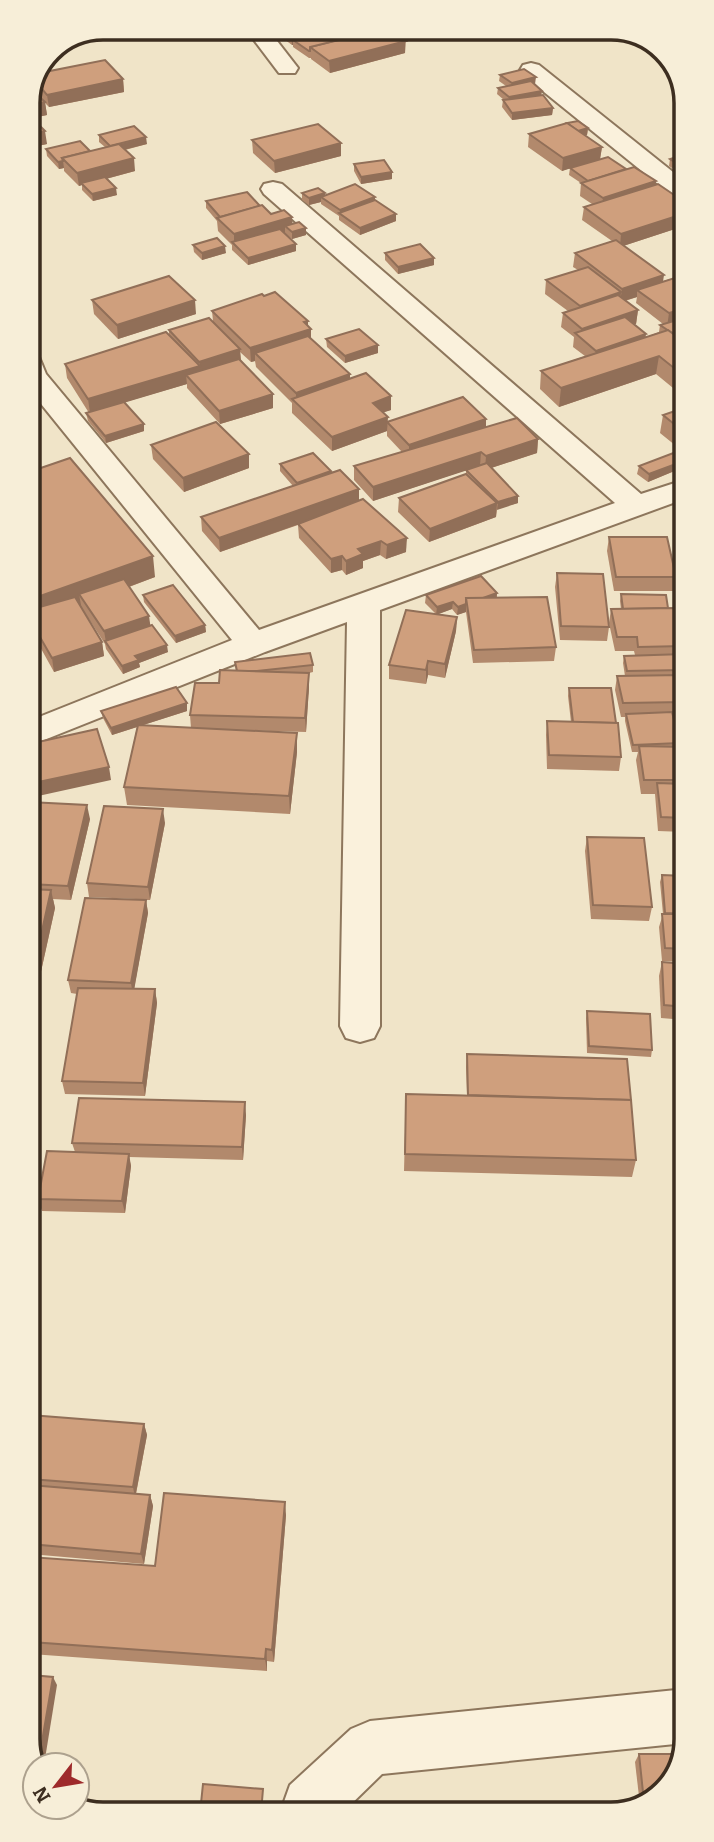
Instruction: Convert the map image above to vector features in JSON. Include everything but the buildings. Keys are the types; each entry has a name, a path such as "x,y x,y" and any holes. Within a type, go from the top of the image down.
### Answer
{"street":[{"path":"265,40 287,68"},
{"path":"531,70 674,184"},
{"path":"273,188 636,506"},
{"path":"40,385 253,644"},
{"path":"40,730 253,644 674,493"},
{"path":"360,1026 363,603"},
{"path":"313,1802 370,1748 674,1717"}]}
